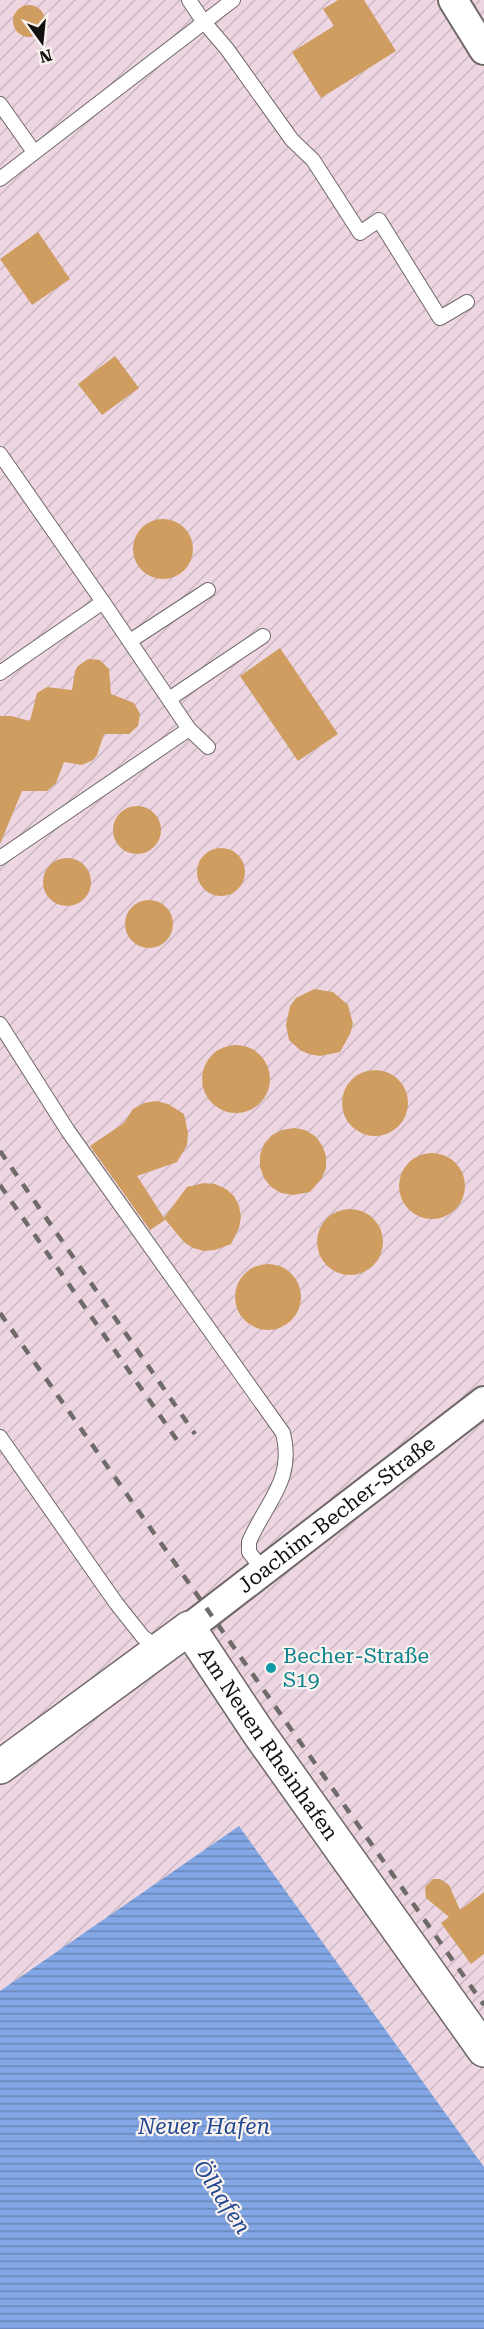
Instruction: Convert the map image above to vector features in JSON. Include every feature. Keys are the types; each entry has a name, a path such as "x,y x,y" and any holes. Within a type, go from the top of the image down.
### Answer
{"street":[{"path":"453,0 484,50"},
{"name":"Joachim-Becher-Straße","path":"189,1628 484,1401"},
{"name":"Am Neuen Rheinhafen","path":"0,1767 189,1628 265,1741 484,2050"}],"lane":[{"path":"189,0 292,140 313,160 360,233 379,220 440,318 467,302"},
{"path":"0,179 232,0"},
{"path":"0,104 34,152"},
{"path":"0,454 189,729 208,747"},
{"path":"130,641 208,590"},
{"path":"0,673 103,602"},
{"path":"169,699 263,636"},
{"path":"0,858 189,729"},
{"path":"0,1023 68,1131 283,1433 287,1449 283,1479 277,1494 265,1510 249,1542 249,1552 264,1571"},
{"path":"0,1437 116,1603 143,1637 160,1649"}],"shaded area":[{"path":"0,0 484,0 484,2167 239,1826 0,1991"}],"water":[{"name":"Neuer Hafen","path":"239,1826 484,2167 484,2329 0,2329 0,1991"}],"building":[{"path":"338,0 364,0 396,51 321,98 292,52 334,26 323,9"},
{"path":"29,5 40,10 45,21 40,32 29,37 18,32 13,21 18,10"},
{"path":"38,232 70,279 32,305 0,259"},
{"path":"115,356 139,388 102,415 78,384"},
{"path":"157,519 169,519 180,524 188,532 193,549 191,561 180,574 169,579 157,579 146,574 138,566 133,555 133,543 138,532 146,524"},
{"path":"280,648 338,734 298,761 240,676"},
{"path":"88,659 100,660 109,669 111,694 134,703 140,714 138,726 129,734 104,734 93,760 82,765 64,762 56,783 47,791 22,791 0,844 0,716 11,716 30,721 37,693 47,687 72,690 75,671"},
{"path":"137,806 154,813 161,830 154,847 137,854 120,847 113,830 120,813"},
{"path":"221,848 238,855 245,872 238,889 221,896 204,889 197,872 204,855"},
{"path":"67,858 84,865 91,882 84,899 67,906 50,899 43,882 50,865"},
{"path":"149,900 166,907 173,924 166,941 149,948 132,941 125,924 132,907"},
{"path":"314,989 333,992 348,1005 353,1024 340,1052 320,1056 309,1054 300,1050 289,1040 286,1025 290,1006 296,998"},
{"path":"236,1045 249,1048 260,1055 267,1066 270,1079 267,1092 260,1103 249,1110 236,1113 223,1110 212,1103 205,1092 202,1079 205,1066 212,1055 223,1048"},
{"path":"368,1070 382,1070 394,1075 403,1084 408,1103 406,1116 399,1127 382,1136 368,1136 356,1131 347,1122 342,1110 342,1096 347,1084 356,1075"},
{"path":"156,1101 168,1104 184,1114 188,1133 187,1145 177,1162 137,1176 165,1220 150,1230 90,1146 124,1123 133,1109 144,1103"},
{"path":"294,1128 305,1130 315,1136 326,1156 326,1168 322,1178 310,1192 293,1195 281,1193 271,1187 260,1167 260,1155 264,1144 272,1135"},
{"path":"425,1153 439,1153 451,1158 460,1167 465,1186 463,1199 456,1210 439,1219 425,1219 413,1214 404,1205 399,1193 399,1179 404,1167 413,1158"},
{"path":"204,1183 215,1184 234,1196 241,1217 239,1228 231,1244 204,1251 184,1242 164,1218 187,1187"},
{"path":"343,1209 357,1209 369,1214 378,1223 383,1242 381,1255 374,1266 357,1275 343,1275 331,1270 322,1261 317,1249 317,1235 322,1223 331,1214"},
{"path":"261,1264 275,1264 287,1269 296,1278 301,1297 299,1310 292,1321 275,1330 261,1330 249,1325 240,1316 235,1304 235,1290 240,1278 249,1269"},
{"path":"433,1879 440,1879 449,1885 460,1910 484,1892 484,1954 471,1964 441,1923 449,1917 426,1898 425,1887"}],"railway":[{"path":"0,1151 195,1434"},
{"path":"0,1185 179,1443"},
{"path":"0,1313 484,2005"}],"place":[{"name":"Becher-Straße S19","path":"271,1668"}],"water label":[{"name":"Ölhafen","path":"222,2197"}]}
